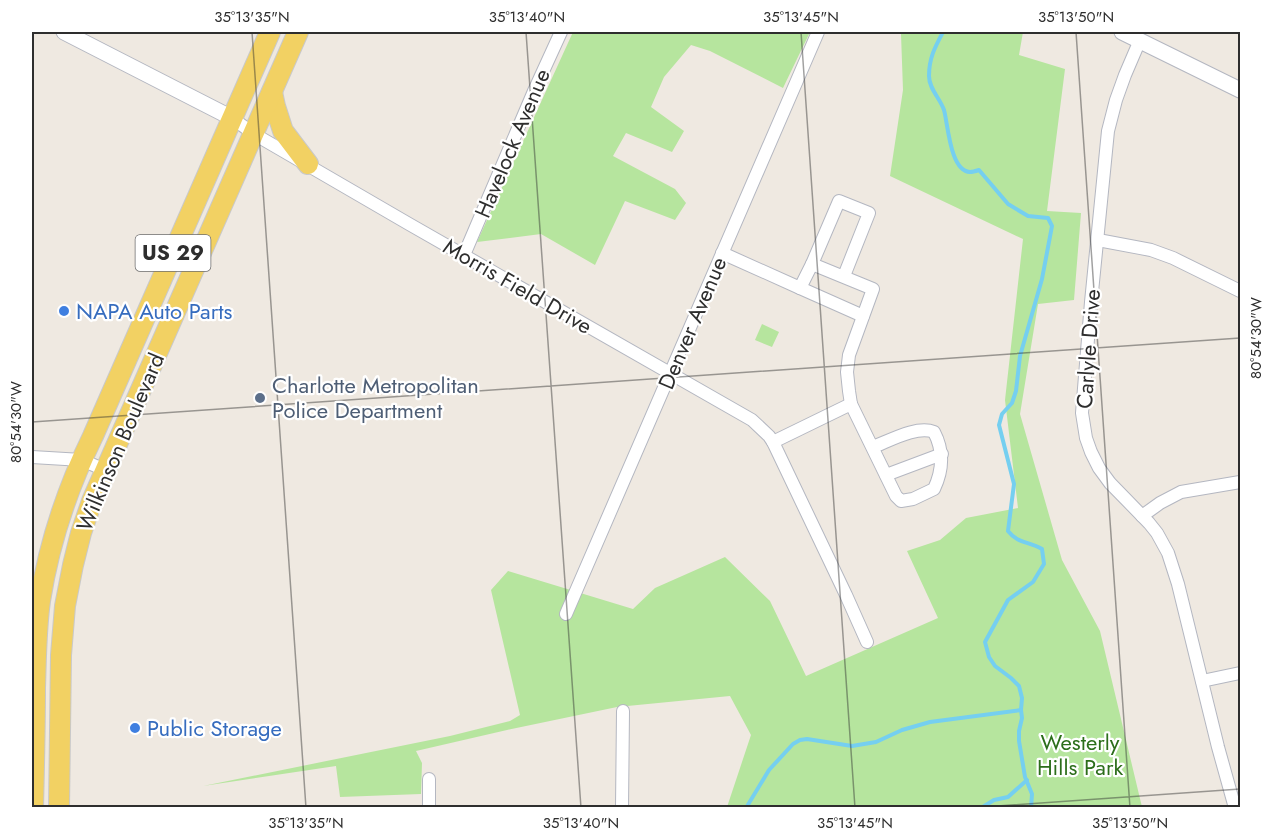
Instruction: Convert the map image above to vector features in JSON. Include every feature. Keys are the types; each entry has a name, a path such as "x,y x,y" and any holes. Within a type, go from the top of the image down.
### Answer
{"main road":[{"name":"Wilkinson Boulevard","path":"33,807 34,637 48,559 64,503 270,32"},
{"name":"Wilkinson Boulevard","path":"59,807 61,655 65,606 81,533 105,470 298,32"},
{"path":"272,92 283,131 308,164"}],"street":[{"name":"Morris Field Drive","path":"64,32 232,118 254,134 760,426 773,441 867,642"},
{"name":"Havelock Avenue","path":"464,255 561,32"},
{"name":"Denver Avenue","path":"566,614 818,32"},
{"path":"1122,32 1240,90"},
{"name":"Carlyle Drive","path":"1140,40 1116,100 1108,131 1082,413 1086,438 1099,468 1157,533 1168,553 1235,807"},
{"path":"800,288 839,201 869,213 844,276"},
{"path":"1098,240 1152,250 1240,291"},
{"path":"722,253 863,316"},
{"path":"812,264 873,289 849,355 847,372 851,404 896,496 901,501 913,499 934,489 939,478 942,454 934,432 928,429 916,430 873,447"},
{"path":"773,441 851,404"},
{"path":"886,475 942,454"},
{"path":"32,457 82,459 105,470"},
{"path":"1142,516 1181,492 1240,482"},
{"path":"1202,681 1240,673"},
{"path":"622,807 623,711"},
{"path":"429,780 429,807"}],"green space":[{"path":"573,32 810,32 783,88 710,51 691,45 664,77 651,107 684,131 672,152 626,133 613,156 675,189 686,203 675,220 625,201 595,265 541,234 477,242"},
{"name":"Westerly Hills Park","path":"895,32 1023,32 1019,55 1065,69 1047,211 1081,213 1074,300 1038,304 1020,414 1062,560 1100,631 1142,807 727,807 751,735 730,696 617,707 416,751 422,763 421,794 340,797 336,766 203,786 450,736 510,721 520,715 491,590 508,571 633,609 655,588 725,557 770,601 806,676 938,618 907,551 940,540 966,518 1018,508 1005,400 1023,239 890,176 903,90 901,34"},
{"path":"762,324 779,332 772,347 755,340"}],"waterway":[{"path":"943,32 931,58 929,81 944,110 951,146 958,164 963,170 970,172 979,170 1008,204 1028,216 1048,218 1052,226 1042,279 1020,356 1016,391 1012,403 1002,414 999,425 1014,484 1008,531 1016,538 1042,549 1044,564 1033,582 1008,600 985,642 989,657 995,666 1019,686 1022,698 1019,741 1025,777 1032,794 1031,808"},
{"path":"746,808 769,770 793,744 800,740 852,746 876,742 902,730 930,722 1021,710"},
{"path":"981,808 994,800 1008,797 1027,780"}],"place":[{"name":"NAPA Auto Parts","path":"64,311"},
{"name":"Charlotte Metropolitan Police Department","path":"260,398"},
{"name":"Public Storage","path":"135,728"}]}
